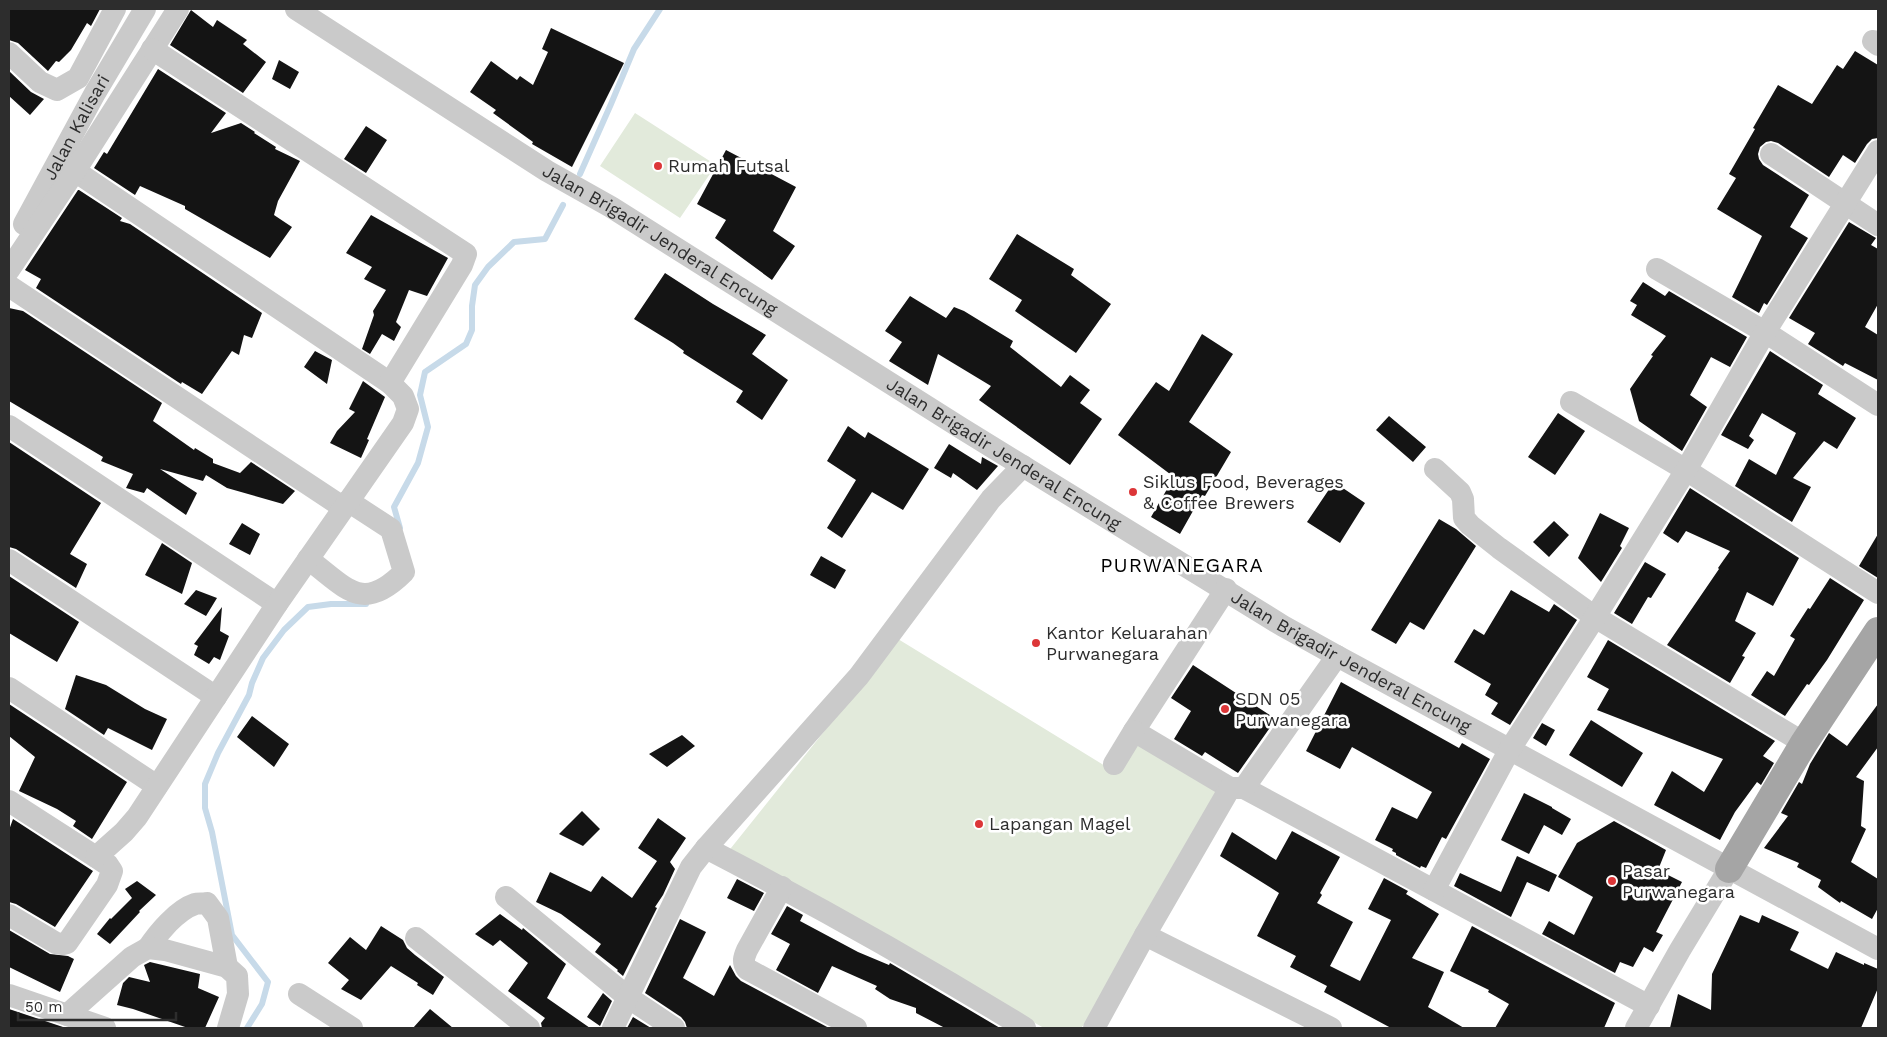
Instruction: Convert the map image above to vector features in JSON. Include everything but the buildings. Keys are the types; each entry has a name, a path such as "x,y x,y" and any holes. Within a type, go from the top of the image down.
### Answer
{"main road":[{"path":"1729,869 1804,743 1878,631"}],"street":[{"path":"9,53 40,82 57,90 78,78 115,9"},
{"name":"Jalan Kalisari","path":"12,236 145,9"},
{"path":"9,270 75,171 178,9"},
{"name":"Jalan Brigadir Jenderal Encung","path":"296,9 547,171 611,207 1023,466 1226,589 1283,626 1878,949"},
{"path":"152,49 466,254 462,265 390,383"},
{"path":"1434,890 1510,749 1686,470 1765,332 1878,151"},
{"path":"1771,154 1878,224"},
{"path":"75,171 390,383 403,396 408,409 403,423 277,604 133,822 96,856"},
{"path":"1657,269 1765,332 1878,405"},
{"path":"9,286 346,504 391,529 404,572 393,583 371,595 354,593 308,559"},
{"path":"1571,402 1686,470 1878,594"},
{"path":"9,426 277,604"},
{"path":"613,1028 691,868 706,848 859,676 991,498 1023,466"},
{"path":"1435,469 1460,492 1463,499 1464,518 1470,525 1595,617 1804,743"},
{"path":"9,560 216,697"},
{"path":"1114,764 1226,589"},
{"path":"1094,1028 1145,934 1237,788 1337,656"},
{"path":"9,688 157,786"},
{"path":"1134,731 1237,788 1434,890 1649,1006"},
{"path":"9,915 56,943 67,943 110,880 112,871 108,865 96,856 11,808"},
{"path":"706,848 782,887 949,982 1025,1028"},
{"path":"1636,1028 1729,869"},
{"path":"782,887 747,950 744,957 744,965 856,1028"},
{"path":"506,897 629,998 674,1028"},
{"path":"67,1015 132,957 148,948 162,929 194,904 206,903 218,918 227,967"},
{"path":"1145,934 1331,1028"},
{"path":"416,938 529,1028"},
{"path":"148,948 165,950 227,967 237,976 238,994 228,1028"},
{"path":"299,994 352,1028"},
{"path":"9,995 105,1028"}],"green space":[{"name":"Rumah Futsal","path":"635,113 716,165 680,218 600,166"},
{"name":"Lapangan Magel","path":"898,639 1115,772 1135,743 1223,795 1105,1000 1081,1028 1044,1028 727,853"}],"waterway":[{"path":"580,174 634,49 660,9"},
{"path":"400,528 394,507 418,463 428,427 420,395 425,372 466,344 472,330 472,306 475,285 488,267 514,242 545,239 563,205"},
{"path":"247,1028 262,1004 268,982 232,935 212,832 205,808 205,784 218,753 249,695 263,658 284,630 308,607 331,604 366,604"}],"place":[{"name":"Rumah Futsal","path":"658,166"},
{"name":"Siklus Food, Beverages & Coffee Brewers","path":"1133,492"},
{"name":"Kantor Keluarahan Purwanegara","path":"1036,643"},
{"name":"SDN 05 Purwanegara","path":"1225,709"},
{"name":"Lapangan Magel","path":"979,824"},
{"name":"Pasar Purwanegara","path":"1612,881"}],"district":[{"name":"PURWANEGARA","path":"1182,565"}]}
